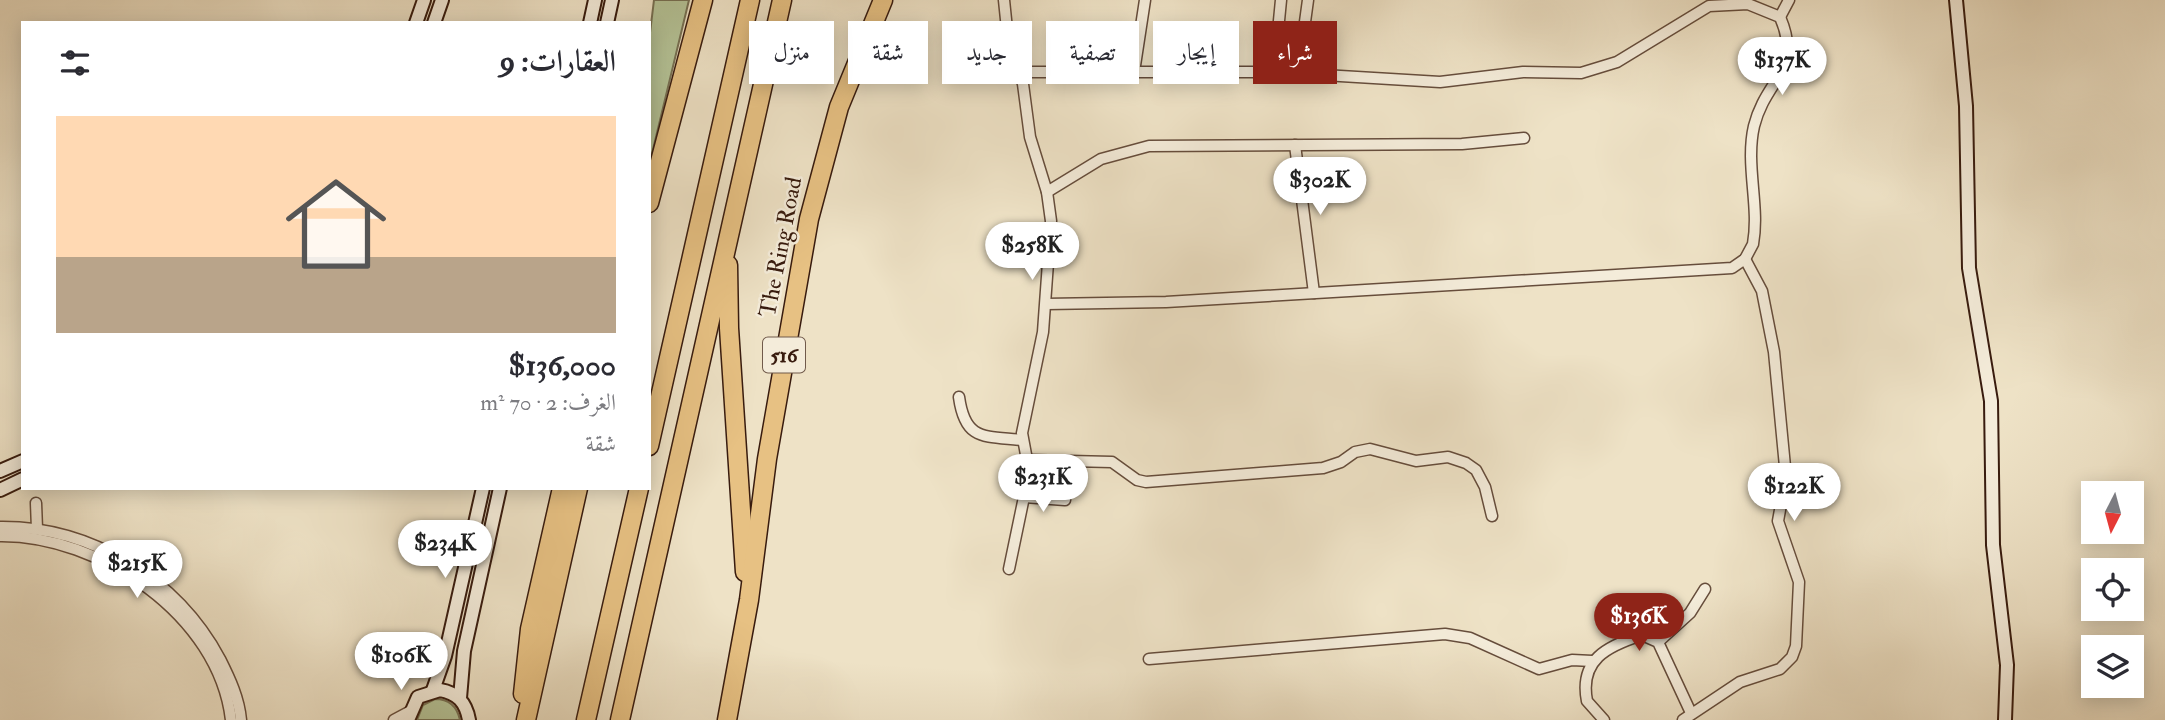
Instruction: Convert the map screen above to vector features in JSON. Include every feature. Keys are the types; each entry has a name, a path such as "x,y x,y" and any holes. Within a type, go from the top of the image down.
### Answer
{"highway":[{"path":"651,197 691,55 703,0"},
{"path":"691,55 717,0"},
{"path":"651,437 750,0"},
{"name":"516","path":"620,720 782,0"},
{"name":"The Ring Road","path":"727,720 749,600 767,459 808,219 839,107 883,0"},
{"name":"516","path":"728,231 729,328 745,576 749,600"},
{"path":"525,720 528,639 562,490"},
{"path":"525,720 578,490"},
{"path":"586,720 639,490"}],"street":[{"path":"435,21 442,0"},
{"path":"590,21 595,0"},
{"path":"607,21 612,0"},
{"path":"1004,0 1006,21"},
{"path":"1139,36 1145,0"},
{"path":"1280,21 1282,0"},
{"path":"1305,21 1308,0"},
{"path":"1780,17 1789,0"},
{"path":"1956,0 1968,139 1969,268 1991,401 1993,545 2007,665 2005,720"},
{"path":"416,21 419,1"},
{"path":"1046,304 1166,302 1721,271 1732,268 1745,259 1754,239 1751,158 1754,126 1765,98 1782,71 1788,55 1788,37 1780,17 1748,4 1709,6 1617,62 1581,73 1523,72 1440,82 1337,75"},
{"path":"1139,72 1253,72"},
{"path":"1009,569 1024,496 1027,460 1021,440 1046,304 1051,221 1047,192 1032,149 1021,84"},
{"path":"1047,192 1091,163 1135,149 1164,145 1462,144 1524,138"},
{"path":"1295,145 1314,293"},
{"path":"1604,720 1591,709 1586,697 1592,661 1602,652 1638,636 1649,636 1658,642 1687,716 1740,682 1780,669 1792,657 1796,646 1799,582 1778,521 1786,477 1774,352 1762,291 1745,259"},
{"path":"959,397 963,420 973,432 988,437 1021,440"},
{"path":"1027,460 1112,462 1137,480 1146,482 1323,468 1364,449 1416,461 1448,457 1466,463 1476,470 1489,496 1492,516"},
{"path":"0,471 21,462"},
{"path":"0,490 21,480"},
{"path":"433,690 445,656 483,490"},
{"path":"460,698 462,660 500,490"},
{"path":"1024,496 1065,500"},
{"path":"36,503 37,529"},
{"path":"0,527 37,529 117,556 155,582 184,608 236,693 241,720"},
{"path":"0,536 37,538 87,547"},
{"path":"1658,642 1690,613 1705,589"},
{"path":"1149,659 1445,634 1470,638 1539,669 1567,661 1592,661"},
{"path":"202,639 219,679 231,720"},
{"path":"394,720 408,716 418,697 433,690 447,691 460,698 467,708 469,720"}],"green space":[{"path":"654,0 689,0 651,158 651,25"},
{"path":"435,699 452,704 460,720 417,720 423,705"}]}
